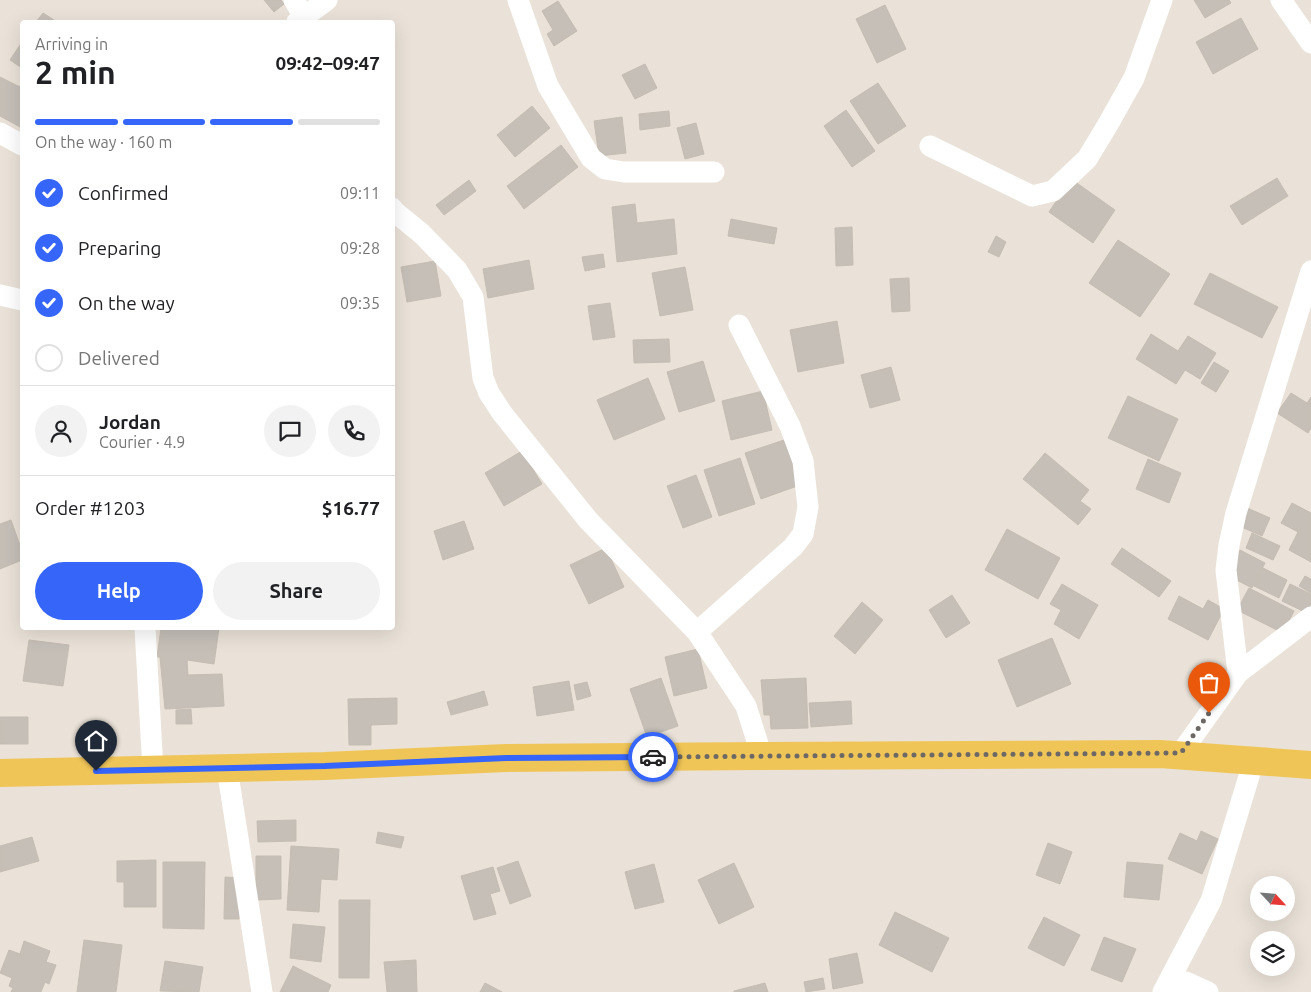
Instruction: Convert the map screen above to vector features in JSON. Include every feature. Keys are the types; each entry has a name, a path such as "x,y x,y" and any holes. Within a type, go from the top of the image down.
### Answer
{"main road":[{"path":"0,773 325,766 506,758 758,756 1160,754 1311,765"}],"street":[{"path":"301,15 327,0"},
{"path":"518,0 548,86 591,158 605,169 624,172 714,172"},
{"path":"930,146 1032,196 1053,191 1087,160 1112,118 1134,78 1162,0"},
{"path":"1281,0 1311,43"},
{"path":"0,133 20,143"},
{"path":"395,212 422,234 457,270 473,297 483,378 489,393 502,413 588,520 697,632 746,706 758,744 758,756"},
{"path":"1238,673 1226,570 1229,545 1236,513 1311,271"},
{"path":"0,294 20,299"},
{"path":"697,632 793,547 803,534 808,507 803,461 797,443 739,326"},
{"path":"1160,754 1181,753 1238,673 1311,617"},
{"path":"145,630 153,770"},
{"path":"1163,992 1211,901 1254,760"},
{"path":"227,768 262,992"},
{"path":"1183,954 1186,982"},
{"path":"1168,992 1186,982"},
{"path":"1186,982 1208,992"}],"building":[{"path":"264,0 281,0 284,4 274,12"},
{"path":"1194,0 1229,0 1231,3 1205,18"},
{"path":"558,1 577,31 554,46 547,34 553,30 542,11"},
{"path":"885,5 906,49 877,63 856,19"},
{"path":"43,13 54,20 38,20"},
{"path":"1241,18 1258,49 1213,74 1196,42"},
{"path":"20,45 20,67 10,60"},
{"path":"645,64 657,88 635,99 622,75"},
{"path":"0,77 20,87 20,127 0,116"},
{"path":"878,83 906,126 878,144 850,101"},
{"path":"532,106 550,128 515,157 497,135"},
{"path":"846,110 875,151 852,167 824,126"},
{"path":"669,111 670,126 640,130 639,114"},
{"path":"622,117 626,153 599,156 594,121"},
{"path":"696,123 704,154 685,159 677,128"},
{"path":"561,145 578,167 524,209 507,186"},
{"path":"1277,178 1288,196 1242,225 1230,206"},
{"path":"1071,179 1115,210 1093,243 1049,212"},
{"path":"469,180 476,191 444,215 436,205"},
{"path":"635,204 637,223 674,219 677,254 617,262 612,207"},
{"path":"731,219 777,228 774,244 728,236"},
{"path":"852,227 853,265 836,266 835,228"},
{"path":"996,236 1006,242 999,257 988,252"},
{"path":"1118,240 1170,274 1140,317 1089,283"},
{"path":"603,254 605,267 585,271 582,257"},
{"path":"529,260 534,289 488,298 483,269"},
{"path":"435,261 441,296 407,302 401,267"},
{"path":"685,267 693,310 660,316 652,273"},
{"path":"1210,273 1278,307 1262,338 1194,304"},
{"path":"909,278 910,311 892,312 890,279"},
{"path":"610,303 615,337 593,340 588,306"},
{"path":"837,321 844,363 798,372 790,330"},
{"path":"1151,334 1178,351 1188,336 1216,353 1200,379 1185,370 1176,384 1136,359"},
{"path":"669,339 670,362 634,363 633,340"},
{"path":"703,361 715,401 679,412 667,372"},
{"path":"1214,362 1229,371 1216,392 1201,383"},
{"path":"891,367 900,400 870,408 861,375"},
{"path":"648,378 665,419 614,440 597,400"},
{"path":"763,391 772,430 731,440 722,401"},
{"path":"1291,393 1307,403 1311,397 1311,428 1308,433 1277,413"},
{"path":"1128,396 1178,419 1159,461 1108,438"},
{"path":"784,440 800,485 761,499 745,453"},
{"path":"522,451 542,484 504,506 485,473"},
{"path":"1045,453 1089,490 1080,501 1091,509 1078,525 1023,479"},
{"path":"740,458 755,504 719,516 704,470"},
{"path":"1148,459 1181,473 1169,503 1136,489"},
{"path":"696,475 712,517 683,528 667,486"},
{"path":"1292,503 1311,513 1311,562 1289,550 1298,532 1281,523"},
{"path":"1245,507 1270,518 1262,536 1237,525"},
{"path":"11,520 20,545 20,561 0,569 0,524"},
{"path":"464,521 474,549 443,560 434,531"},
{"path":"1007,529 1060,558 1038,599 985,570"},
{"path":"1252,533 1280,546 1273,560 1246,548"},
{"path":"606,548 624,587 589,604 570,565"},
{"path":"1122,548 1171,581 1159,597 1111,564"},
{"path":"1240,550 1265,563 1252,588 1227,575"},
{"path":"1263,568 1287,580 1279,598 1254,586"},
{"path":"1305,576 1311,579 1311,593 1299,586"},
{"path":"1062,584 1098,605 1079,639 1054,624 1061,610 1050,604"},
{"path":"1290,584 1311,594 1311,604 1307,613 1282,601"},
{"path":"1249,588 1294,611 1283,633 1237,610"},
{"path":"952,595 970,623 946,638 929,610"},
{"path":"1179,596 1203,609 1208,600 1224,609 1208,640 1168,619"},
{"path":"862,602 883,620 855,654 834,636"},
{"path":"161,630 219,630 214,664 187,660 188,675 222,674 224,706 165,709 160,657 157,657"},
{"path":"1052,638 1071,684 1017,707 998,660"},
{"path":"29,640 69,645 63,686 23,681"},
{"path":"698,649 707,688 674,696 665,657"},
{"path":"661,678 678,726 647,737 630,689"},
{"path":"806,678 808,728 771,729 770,715 764,715 761,680"},
{"path":"569,681 574,710 537,716 533,687"},
{"path":"587,682 591,696 577,700 574,685"},
{"path":"484,691 488,705 451,715 447,702"},
{"path":"397,698 397,724 371,725 371,745 349,745 348,699"},
{"path":"851,701 852,724 811,727 809,703"},
{"path":"191,709 192,724 176,724 176,710"},
{"path":"0,717 28,717 28,744 0,744"},
{"path":"296,820 296,841 258,842 257,821"},
{"path":"1201,831 1218,839 1202,874 1168,859 1180,833 1197,841"},
{"path":"378,832 404,837 401,848 376,843"},
{"path":"32,837 39,861 0,872 0,846"},
{"path":"1048,843 1072,852 1060,884 1036,875"},
{"path":"291,846 339,849 337,880 321,879 319,912 287,910"},
{"path":"256,856 281,856 281,899 256,900"},
{"path":"156,860 156,907 124,907 124,882 117,882 117,861"},
{"path":"518,861 531,896 510,904 497,868"},
{"path":"163,862 205,862 204,929 163,928"},
{"path":"1127,862 1163,865 1159,900 1124,897"},
{"path":"734,863 754,907 719,924 698,880"},
{"path":"654,864 664,902 635,909 625,872"},
{"path":"493,867 500,891 490,894 496,914 474,920 461,876"},
{"path":"225,877 241,878 239,919 224,919"},
{"path":"339,900 370,900 369,978 339,978"},
{"path":"895,912 949,938 932,972 879,945"},
{"path":"1044,917 1080,935 1064,966 1028,948"},
{"path":"293,924 325,927 321,962 290,958"},
{"path":"1104,937 1136,949 1122,982 1091,970"},
{"path":"84,940 122,945 116,992 77,992"},
{"path":"24,941 50,951 46,962 56,965 49,984 45,982 41,992 11,992 13,988 9,986 12,978 0,973 9,950 20,954"},
{"path":"857,953 863,983 833,989 829,959"},
{"path":"416,960 417,992 387,992 384,962"},
{"path":"165,961 203,967 199,992 160,991"},
{"path":"293,966 331,985 328,992 280,992"},
{"path":"823,978 825,989 806,992 804,982"},
{"path":"485,983 502,992 480,992"},
{"path":"765,983 768,992 734,992 734,991"}],"way so far":[{"path":"653,757 1181,753 1209,713"}],"route":[{"path":"96,771 325,766 506,758 653,757"}]}
